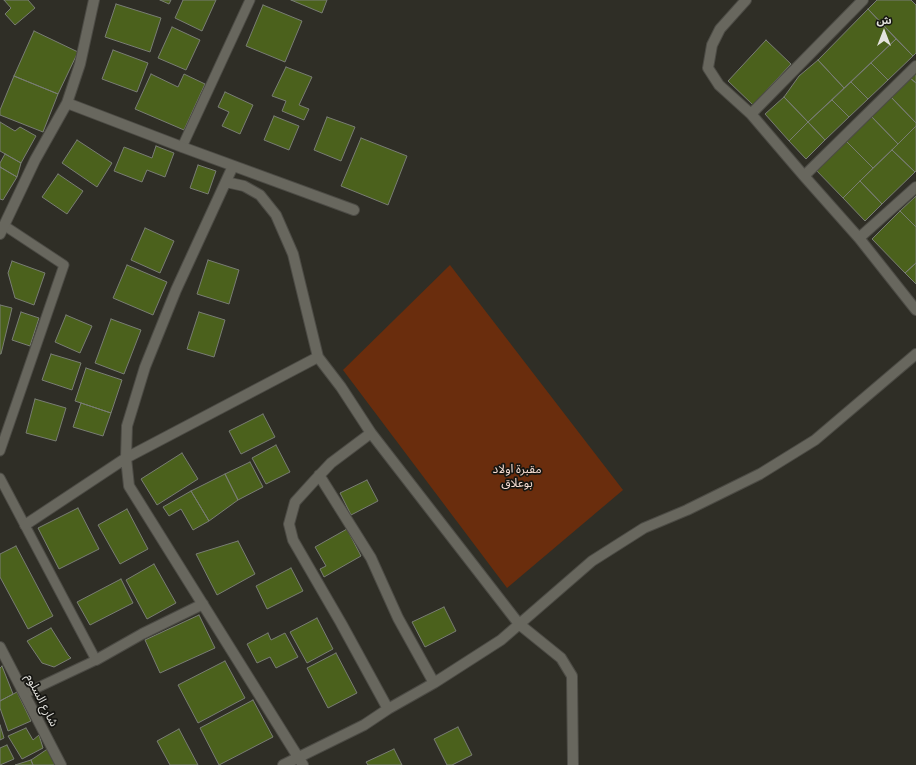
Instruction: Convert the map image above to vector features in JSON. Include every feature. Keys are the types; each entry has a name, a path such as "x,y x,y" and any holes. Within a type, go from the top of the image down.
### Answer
{"street":[{"path":"2,230 35,160 67,103 80,64 94,0"},
{"path":"751,114 863,0"},
{"path":"743,3 720,29 712,45 708,68 719,84 751,114 859,238 916,310"},
{"path":"804,176 916,66"},
{"path":"67,103 354,210"},
{"path":"233,166 176,290 145,367 127,426 126,458 129,486 300,761"},
{"path":"226,182 244,186 260,195 276,215 293,254 318,357 341,387 371,433 519,624 561,658 572,676 573,765"},
{"path":"859,238 916,187"},
{"path":"283,765 300,761 364,725 388,709 434,683 501,640 592,561 644,528 687,510 760,474 815,440 916,354"},
{"path":"25,525 126,458 318,357"},
{"path":"371,433 331,463 319,475 295,502 289,524 293,540 388,709"},
{"path":"319,475 371,558 398,618 434,683"},
{"path":"96,660 142,634 203,604"},
{"name":"شارع السلوم","path":"0,647 61,765"}],"lane":[{"path":"182,147 250,0"},
{"path":"0,451 64,265 2,230"},
{"path":"0,478 96,660 24,694"}],"green space":[{"name":"مقبرة اولاد بوعلاق","path":"450,265 623,490 507,588 343,370"}],"building":[{"path":"4,0 28,0 35,8 15,25 5,14 11,8"},
{"path":"160,0 171,0 169,4"},
{"path":"183,0 216,0 202,31 175,18"},
{"path":"291,0 327,0 322,13"},
{"path":"877,0 911,0 916,5 916,53 913,56 868,9"},
{"path":"116,4 161,18 150,52 105,37"},
{"path":"263,5 302,21 285,62 246,46"},
{"path":"868,9 896,39 844,88 818,60"},
{"path":"172,27 200,40 186,70 158,58"},
{"path":"34,31 78,52 58,94 14,76"},
{"path":"896,39 913,56 888,80 871,63"},
{"path":"766,40 791,64 753,105 728,81"},
{"path":"113,50 148,63 137,92 102,79"},
{"path":"818,60 844,88 808,122 784,97 799,76"},
{"path":"871,63 888,80 868,99 851,82"},
{"path":"286,67 312,77 299,105 309,109 304,120 282,111 286,101 272,96"},
{"path":"916,70 916,83 909,77"},
{"path":"151,74 178,87 184,74 205,84 184,130 135,109"},
{"path":"14,76 58,94 43,132 0,115 0,110"},
{"path":"909,77 916,83 916,123 890,96"},
{"path":"851,82 868,99 849,117 832,100"},
{"path":"225,92 253,105 240,134 222,126 229,112 218,107"},
{"path":"890,96 916,123 916,126 898,144 870,115"},
{"path":"784,97 808,122 789,141 765,114"},
{"path":"832,100 849,117 825,140 808,122"},
{"path":"870,115 898,144 873,168 845,140"},
{"path":"274,116 299,126 289,150 264,140"},
{"path":"327,117 355,127 341,161 314,150"},
{"path":"0,122 15,131 20,127 36,136 21,163 0,151"},
{"path":"808,122 825,140 806,159 789,141"},
{"path":"916,126 916,171 915,172 892,150"},
{"path":"361,138 407,156 388,205 341,186"},
{"path":"77,140 112,163 97,187 62,163"},
{"path":"845,140 873,168 843,198 815,169"},
{"path":"156,146 174,153 165,177 147,170 142,182 114,171 124,147 152,158"},
{"path":"892,150 915,172 882,204 860,181"},
{"path":"5,154 21,163 17,177 0,167 0,163"},
{"path":"198,165 216,171 208,194 190,188"},
{"path":"0,167 17,177 3,200 0,199"},
{"path":"58,174 83,191 67,214 42,197"},
{"path":"860,181 882,204 865,221 843,198"},
{"path":"916,196 916,227 900,211"},
{"path":"900,211 916,227 916,263 905,273 872,239"},
{"path":"145,228 174,241 160,273 131,260"},
{"path":"208,260 239,270 229,304 197,294"},
{"path":"12,261 45,273 34,305 15,298 8,273"},
{"path":"916,263 916,284 905,273"},
{"path":"127,265 167,282 153,315 113,298"},
{"path":"0,305 12,308 1,354 0,354"},
{"path":"21,312 39,318 30,346 12,340"},
{"path":"199,312 225,320 214,357 187,349"},
{"path":"66,315 92,326 80,353 55,342"},
{"path":"111,319 141,330 124,374 95,363"},
{"path":"51,354 81,363 72,390 42,380"},
{"path":"86,368 122,380 111,413 75,401"},
{"path":"35,399 66,408 56,441 26,433"},
{"path":"81,403 111,413 103,436 73,427"},
{"path":"263,414 275,437 241,454 229,431"},
{"path":"276,445 290,472 266,484 252,458"},
{"path":"182,453 198,479 157,505 141,479"},
{"path":"250,462 263,487 238,500 225,474"},
{"path":"225,474 238,500 209,521 191,491"},
{"path":"367,480 378,501 351,515 340,493"},
{"path":"191,491 209,521 193,530 181,509 169,516 163,507"},
{"path":"78,508 99,549 59,569 38,528"},
{"path":"127,509 148,549 120,564 98,525"},
{"path":"347,529 361,556 324,577 320,569 326,566 315,547"},
{"path":"238,541 255,574 217,595 196,554"},
{"path":"16,546 53,616 28,629 0,577 0,554"},
{"path":"154,564 176,603 147,619 126,580"},
{"path":"291,568 303,591 267,609 256,586"},
{"path":"121,579 133,603 90,625 77,602"},
{"path":"444,607 456,631 425,647 412,622"},
{"path":"199,615 215,648 160,673 145,640"},
{"path":"317,618 333,649 307,663 290,632"},
{"path":"51,628 71,658 54,667 42,663 27,641"},
{"path":"268,633 271,640 285,633 298,657 276,668 270,657 257,663 247,644"},
{"path":"336,653 357,693 328,708 307,668"},
{"path":"225,661 245,698 198,723 178,685"},
{"path":"2,666 13,694 0,701 0,668"},
{"path":"17,692 31,721 8,731 0,708 0,701"},
{"path":"253,700 273,737 219,765 200,728"},
{"path":"0,725 4,738 0,740"},
{"path":"458,727 472,755 452,765 447,765 434,739"},
{"path":"26,728 33,740 39,735 43,748 22,759 8,736"},
{"path":"179,729 198,765 170,765 157,741"},
{"path":"7,745 14,759 0,765 0,748"},
{"path":"49,748 56,765 33,765 31,760"},
{"path":"394,749 402,765 368,765 366,762"},
{"path":"31,760 33,765 15,765"}]}
